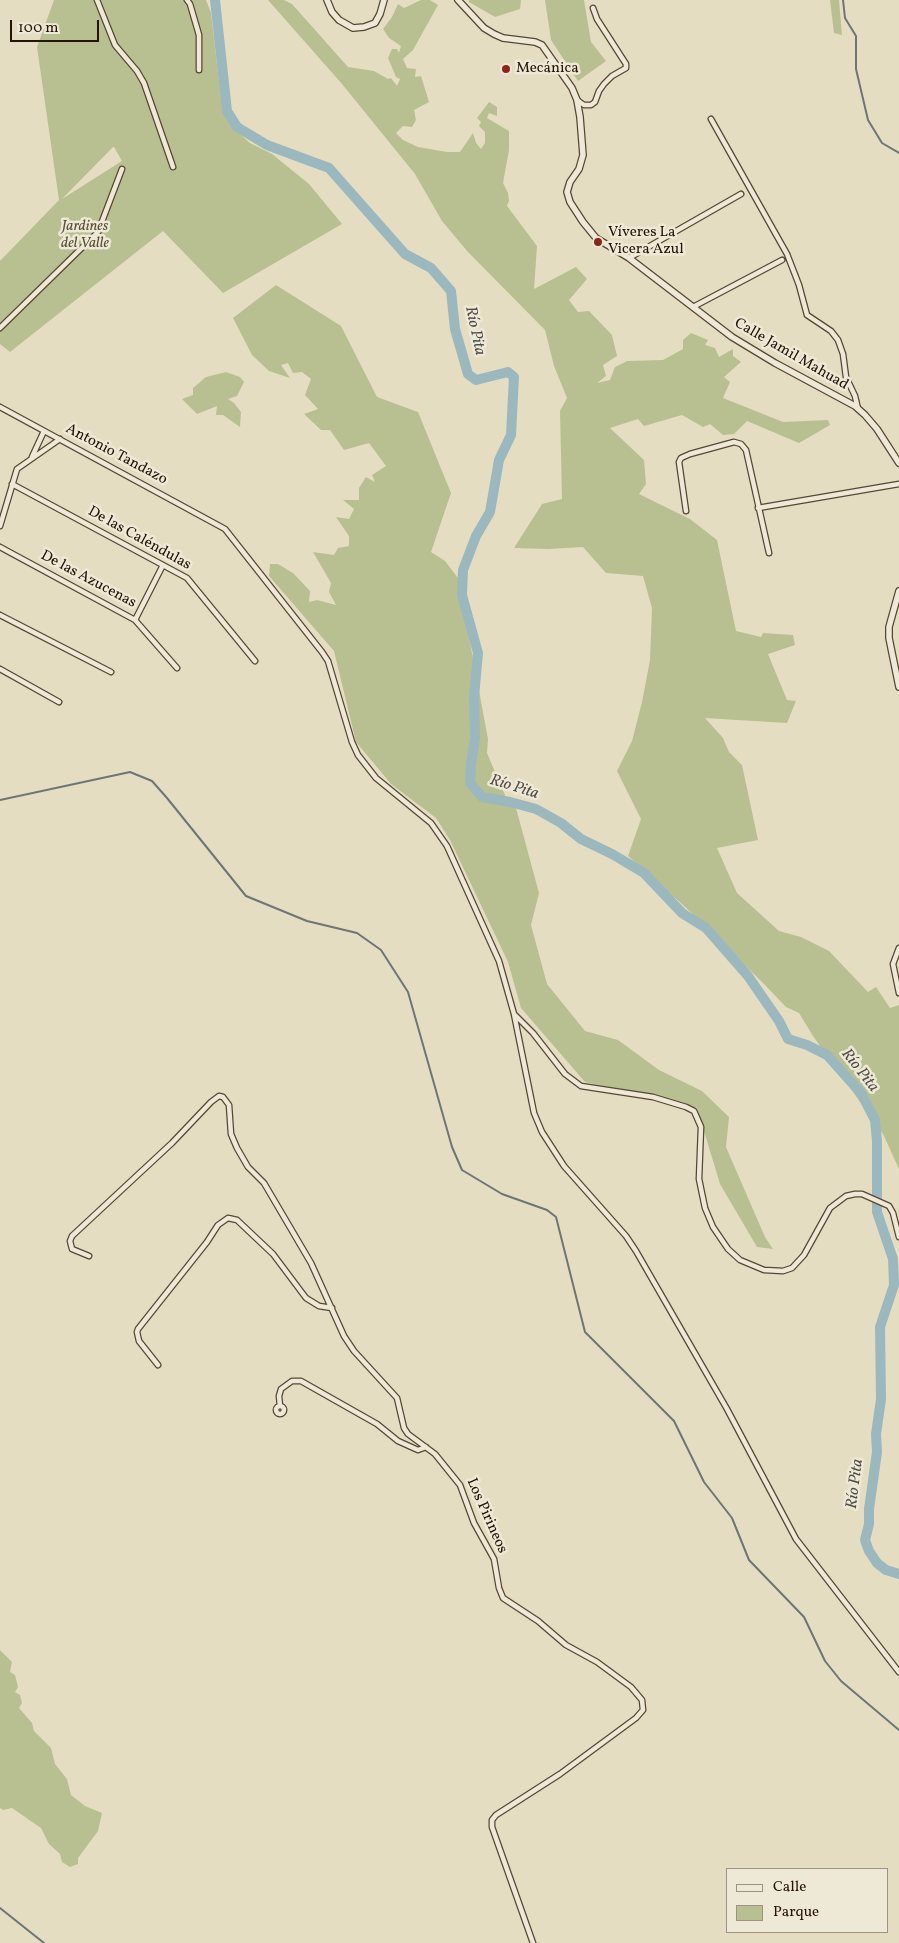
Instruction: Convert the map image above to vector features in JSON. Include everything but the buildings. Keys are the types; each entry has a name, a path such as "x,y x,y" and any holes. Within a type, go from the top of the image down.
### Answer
{"street":[{"path":"97,0 115,45 137,71 144,83 173,167"},
{"path":"187,0 190,4 199,35 199,70"},
{"path":"327,0 332,12 346,25 353,28 375,23 384,0"},
{"name":"Calle Jamil Mahuad","path":"458,0 484,28 494,34 503,38 535,42 542,45 572,88 577,100 580,117 583,155 567,192 570,202 596,238 629,258 732,337 858,409 877,429 899,463"},
{"path":"577,100 584,105 591,105 595,102 604,84 612,76 626,68 626,64 597,19 593,8"},
{"path":"712,119 787,254 808,315 832,330 838,340 843,354 846,377 855,396 858,409"},
{"path":"0,328 98,232 122,169"},
{"path":"629,258 741,194"},
{"path":"693,307 782,260"},
{"name":"Antonio Tandazo","path":"0,407 219,525 236,542 328,661 352,742 358,756 376,778 431,823 442,837 499,961 514,1014 534,1113 542,1132 564,1166 608,1214 636,1251 728,1409 796,1539 899,1672"},
{"path":"32,458 44,431"},
{"path":"0,526 18,469 60,439"},
{"path":"686,511 679,462 681,458 734,442 741,444 746,450 769,553"},
{"name":"De las Caléndulas","path":"12,484 188,579 254,661"},
{"path":"758,508 899,484"},
{"name":"De las Azucenas","path":"0,547 135,620 177,668"},
{"path":"135,620 164,565"},
{"path":"899,591 889,627 889,638 899,687"},
{"path":"0,615 111,672"},
{"path":"0,669 59,702"},
{"path":"899,948 893,964 899,993"},
{"path":"514,1014 533,1033 565,1074 581,1086 653,1097 694,1111 701,1127 699,1179 705,1208 713,1227 728,1249 740,1260 753,1267 776,1272 792,1268 804,1255 830,1208 846,1196 855,1194 862,1194 881,1201 892,1209 899,1237"},
{"name":"Los Pirineos","path":"89,1256 72,1249 70,1241 72,1236 172,1143 216,1097 221,1096 229,1105 231,1134 237,1148 248,1167 264,1183 311,1263 344,1336 354,1351 397,1398 404,1428 408,1434 412,1439 435,1454 460,1485 474,1523 494,1559 499,1588 503,1598 538,1621 566,1645 591,1657 640,1696 644,1703 643,1710 636,1718 560,1774 496,1815 492,1820 492,1827 534,1943"},
{"path":"158,1365 140,1341 137,1332 138,1328 207,1242 218,1225 228,1218 237,1220 273,1254 306,1298 319,1306 332,1308"},
{"path":"280,1406 281,1389 292,1381 301,1381 377,1424 398,1441 418,1450 426,1447"}],"green space":[{"name":"Jardines del Valle","path":"54,0 206,0 211,13 221,99 232,127 250,143 272,154 309,184 342,224 223,293 163,231 10,352 0,344 0,261 59,200 37,47","holes":["113,147 122,161 62,199"]},
{"path":"268,0 284,0 292,4 348,67 374,71 388,79 391,78 397,86 400,79 396,77 388,58 392,49 397,49 399,53 401,46 389,38 383,29 392,17 398,4 404,8 421,0 430,0 438,5 413,50 403,59 407,68 416,69 415,77 421,76 429,102 414,110 416,120 412,127 403,126 396,133 403,140 418,147 447,152 460,152 473,133 476,143 481,149 485,143 485,132 479,126 481,122 477,118 489,102 497,107 497,116 489,113 487,118 509,131 509,150 503,183 508,193 509,201 507,206 537,246 534,289 576,267 587,279 569,300 578,312 589,311 612,335 617,356 603,365 606,376 597,383 610,380 615,367 627,361 663,360 683,349 683,340 691,333 708,340 705,345 715,348 719,357 733,349 733,356 741,362 724,377 730,382 723,398 783,422 828,420 830,425 799,443 747,421 734,434 723,435 710,424 703,427 682,415 644,426 638,419 610,428 644,460 646,484 639,494 690,519 717,540 736,631 761,637 763,633 793,635 795,645 768,654 787,700 796,701 787,723 705,718 723,738 729,752 742,765 758,840 717,848 737,893 779,931 801,937 829,951 868,992 876,987 890,1008 899,1005 899,1169 883,1134 813,1036 799,1013 786,1007 694,915 628,856 641,819 617,771 632,741 650,660 652,608 643,576 606,573 583,547 514,548 542,504 562,499 560,411 567,398 554,366 545,330 468,252 442,221 415,174 342,84"},
{"path":"469,0 521,0 520,9 495,17 469,2"},
{"path":"545,0 584,0 591,42 606,61 578,81 551,40"},
{"path":"830,0 839,0 842,35 834,33"},
{"path":"276,285 341,326 377,397 418,412 451,493 431,552 445,561 458,578 488,739 487,753 507,800 516,808 539,893 531,925 547,984 585,1031 618,1040 659,1070 702,1091 729,1117 726,1147 765,1237 773,1249 757,1247 720,1184 697,1108 585,1082 521,1008 508,962 450,840 436,818 391,784 356,742 334,651 269,576 270,564 278,564 293,573 310,591 309,602 317,600 336,605 329,592 331,583 313,552 334,555 338,548 349,546 349,536 336,517 349,519 354,509 343,500 359,500 359,488 366,477 375,482 372,475 386,466 369,443 344,450 330,430 321,430 304,414 318,409 305,395 311,379 302,372 293,373 288,363 281,365 290,378 269,371 252,355 233,318"},
{"path":"226,372 240,377 244,382 237,396 228,399 241,412 240,427 223,415 216,415 217,406 197,414 182,399 193,395 193,388 206,377"},
{"path":"0,1650 12,1662 10,1672 15,1675 18,1687 15,1692 20,1695 22,1703 19,1708 32,1723 34,1731 51,1748 55,1764 67,1779 71,1795 85,1806 102,1813 98,1831 78,1858 78,1864 70,1867 62,1862 60,1854 49,1844 41,1828 12,1808 3,1810 0,1808"}],"waterway":[{"name":"Río Pita","path":"215,0 227,111 237,127 267,145 329,168 405,254 431,268 451,291 455,329 468,374 476,380 508,372 514,377 511,435 499,460 490,512 476,536 463,570 462,595 478,653 474,697 475,738 470,783 482,797 536,809 561,823 581,839 612,854 644,873 682,913 706,928 748,976 779,1021 788,1039 807,1045 827,1055 861,1093 875,1120 877,1141 877,1212 893,1259 894,1285 880,1327 881,1399 876,1434 877,1452 869,1509 869,1524 865,1540 869,1551 877,1563 886,1570 899,1574"},
{"path":"843,0 845,18 856,36 856,69 868,120 882,143 899,153"},
{"path":"0,800 130,772 152,781 246,896 307,921 357,933 381,950 408,992 452,1147 462,1170 502,1194 547,1210 556,1217 585,1332 674,1421 704,1482 732,1518 749,1560 804,1617 825,1661 841,1681 899,1730"},
{"path":"0,1908 44,1943"}],"place":[{"name":"Mecánica","path":"506,69"},
{"name":"Víveres La Vicera Azul","path":"598,242"}]}
